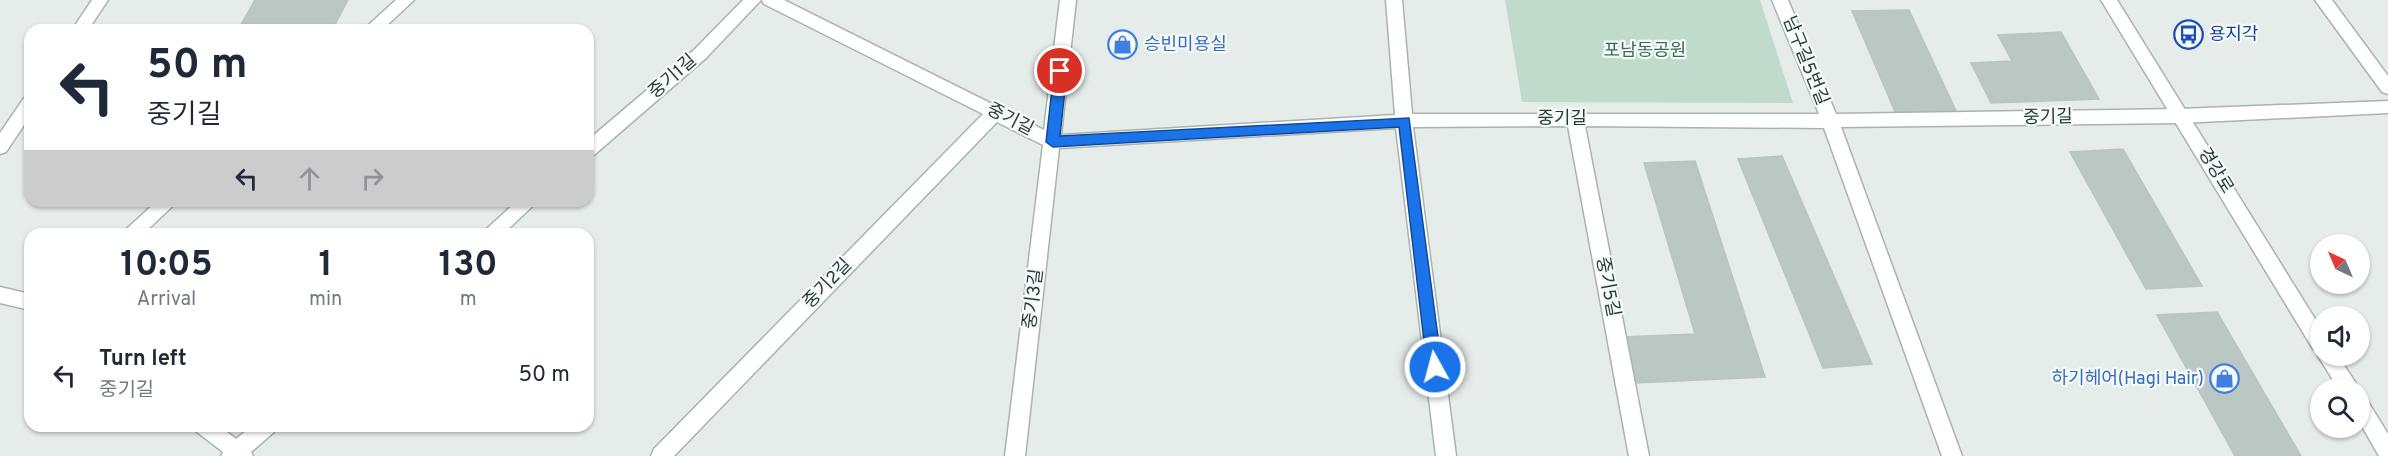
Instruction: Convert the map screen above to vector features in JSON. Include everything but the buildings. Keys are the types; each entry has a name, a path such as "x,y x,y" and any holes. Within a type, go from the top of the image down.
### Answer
{"street":[{"path":"84,24 100,0"},
{"path":"377,24 406,0"},
{"name":"중기1길","path":"594,145 700,54 753,0"},
{"name":"중기길","path":"770,0 1053,142 1404,121 1575,119 1830,121 2180,116 2388,107"},
{"name":"중기3길","path":"1015,456 1068,0"},
{"path":"1394,0 1404,121 1446,456"},
{"name":"남구길5번길","path":"1780,0 1830,121 1952,456"},
{"name":"경강로","path":"2109,0 2310,327"},
{"path":"2323,0 2388,88"},
{"path":"0,147 24,112"},
{"name":"중기2길","path":"661,456 995,113"},
{"name":"중기5길","path":"1575,119 1640,456"},
{"path":"137,228 162,207"},
{"path":"497,228 522,207"},
{"path":"0,295 24,301"},
{"path":"2370,422 2388,452"},
{"path":"211,432 237,454 261,432"}],"green space":[{"name":"포남동공원","path":"1505,0 1760,0 1793,103 1522,102"}],"place":[{"name":"용지각","path":"2188,35"},
{"name":"승빈미용실","path":"1123,45"},
{"name":"하기헤어(Hagi Hair)","path":"2225,379"}],"route":[{"path":"1060,71 1053,142 1404,121 1435,367"}]}
